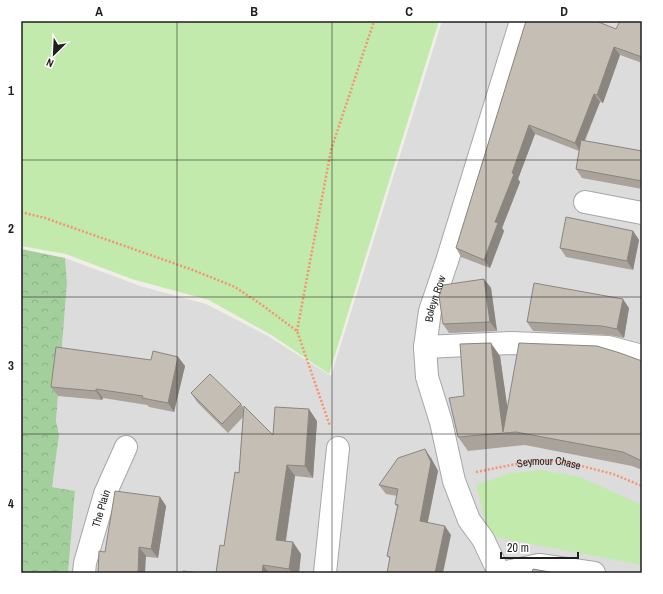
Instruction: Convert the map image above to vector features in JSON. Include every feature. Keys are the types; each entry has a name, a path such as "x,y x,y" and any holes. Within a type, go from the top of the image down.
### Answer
{"street":[{"name":"Boleyn Row","path":"501,573 483,539 469,520 454,481 441,422 428,377 425,347 430,311 447,261 521,21"},
{"path":"585,202 642,213"},
{"path":"425,347 512,344 608,347 642,356"},
{"name":"The Plain","path":"84,573 85,564 105,494 126,447"},
{"path":"325,573 338,448"},
{"path":"501,573 539,565 594,573"}],"path":[{"path":"338,448 297,332 330,150 374,21"},
{"path":"21,212 103,238 158,259 193,270 235,287 297,332"},
{"name":"Seymour Chase","path":"454,481 466,475 489,468 531,461 562,461 613,474 642,486"}],"shaded area":[{"path":"442,21 642,21 642,573 68,573 75,491 52,487 59,435 56,421 67,283 65,258 140,286 206,304 268,336 331,376"}],"green space":[{"path":"21,21 439,21 329,374 273,336 209,300 132,279 66,254 21,246"},
{"path":"21,249 65,258 67,283 56,421 59,435 52,487 75,491 68,573 21,573"},
{"path":"542,470 580,477 642,505 642,565 489,536 476,485 511,473"}],"building":[{"path":"526,21 596,21 616,29 620,21 642,21 642,57 614,47 597,95 594,94 575,143 529,125 512,173 514,174 495,222 498,223 484,260 456,248"},
{"path":"581,140 642,151 642,181 576,169"},
{"path":"566,217 633,231 627,261 560,248"},
{"path":"484,279 490,322 443,324 439,296 443,285"},
{"path":"534,283 623,299 617,329 602,326 527,322"},
{"path":"491,343 503,432 519,343 597,346 642,361 642,461 623,452 516,432 458,437 449,398 464,396 460,344"},
{"path":"56,347 151,360 153,351 178,357 168,403 142,398 143,396 96,389 96,391 51,387"},
{"path":"210,374 241,404 222,424 191,393"},
{"path":"244,406 273,435 275,407 309,409 305,466 287,465 276,540 293,542 289,569 263,565 262,573 216,573 220,545 224,546 235,472 239,473"},
{"path":"425,449 431,462 420,521 445,526 435,573 387,573 390,557 387,556 398,505 395,504 398,489 379,485 398,458"},
{"path":"115,491 160,497 151,549 139,547 138,573 98,573 99,551 105,552"},
{"path":"533,569 555,573 532,573"},
{"path":"183,571 200,573 183,573"}]}
